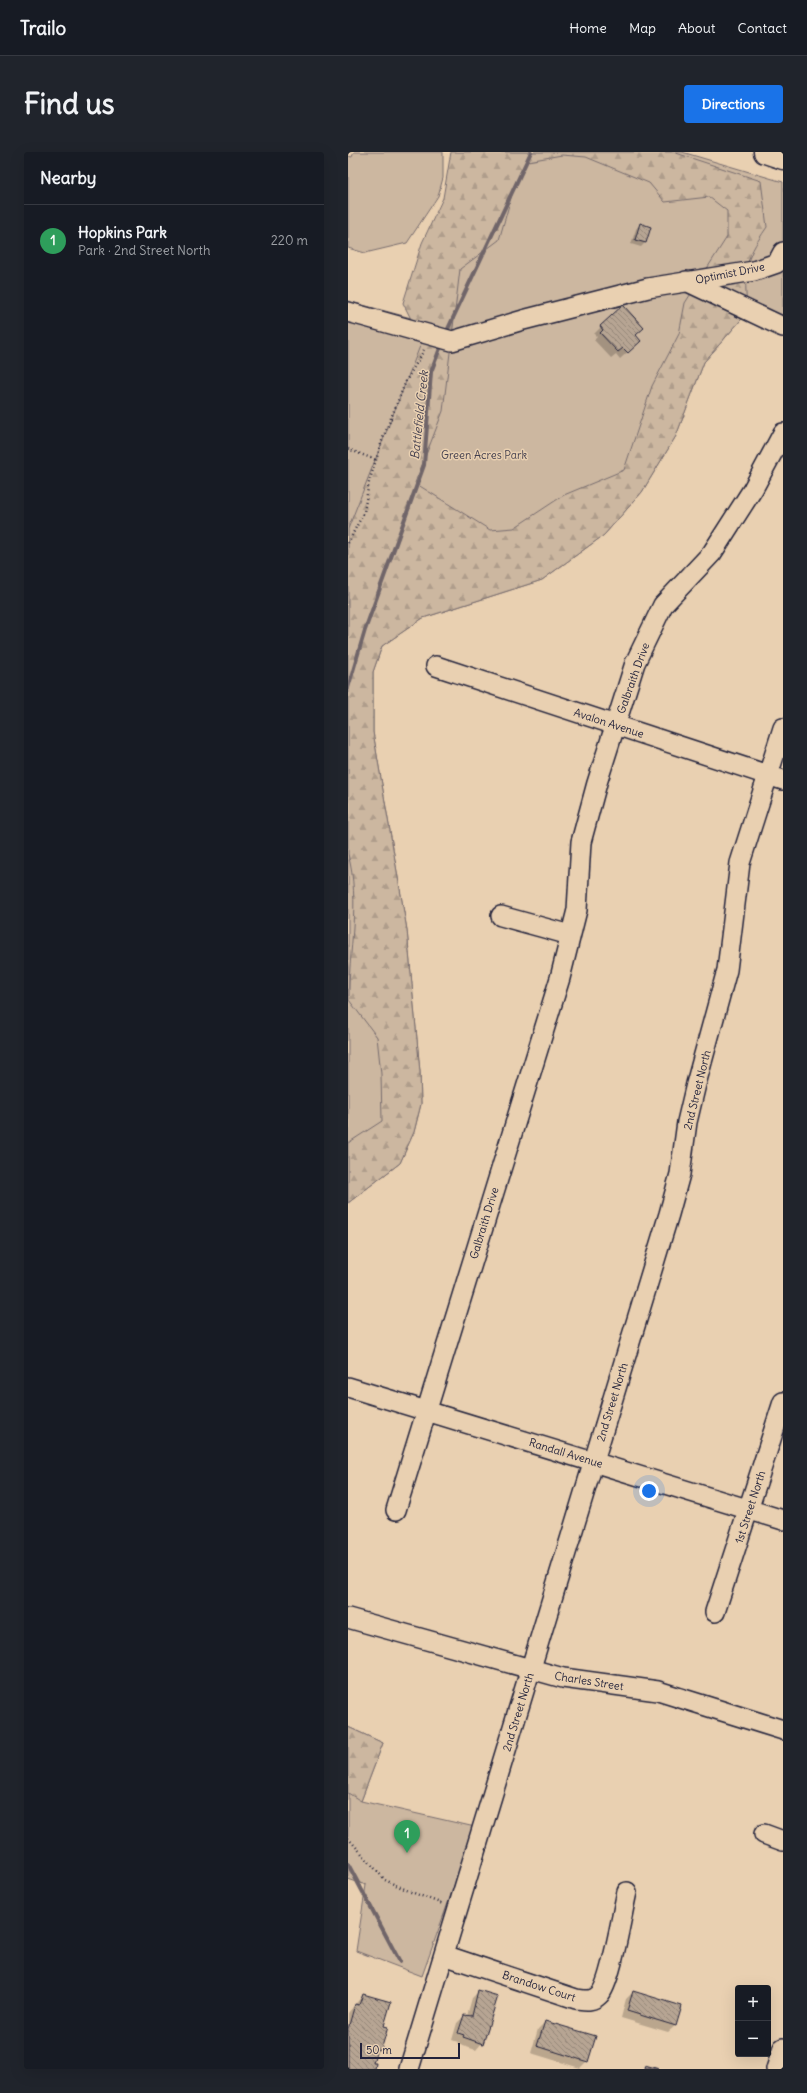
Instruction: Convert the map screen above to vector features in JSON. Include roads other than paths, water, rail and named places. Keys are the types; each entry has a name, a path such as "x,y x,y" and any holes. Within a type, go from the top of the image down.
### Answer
{"main road":[{"path":"765,152 783,158"}],"street":[{"name":"Optimist Drive","path":"348,312 441,338 648,288 754,271 777,263 783,252"},
{"path":"678,283 783,327"},
{"name":"Galbraith Drive","path":"396,1510 558,986 577,910 581,842 597,782 635,663 663,605 712,553 753,489 783,433"},
{"name":"Avalon Avenue","path":"436,666 776,777"},
{"name":"2nd Street North","path":"409,2069 459,1909 680,1174 687,1122 727,970 740,863 776,777 783,728"},
{"path":"501,916 570,935"},
{"name":"Randall Avenue","path":"348,1387 783,1520"},
{"name":"1st Street North","path":"715,1612 783,1402"},
{"name":"Charles Street","path":"348,1618 563,1678 658,1692 783,1730"},
{"path":"764,1834 783,1840"},
{"name":"Brandow Court","path":"444,1955 576,2000 591,2001 600,1995 607,1979 627,1892"},
{"path":"776,2069 783,2048"}],"waterway":[{"name":"Battlefield Creek","path":"446,333 531,152"},
{"name":"Battlefield Creek","path":"348,688 365,630 424,465 431,372 442,343"},
{"path":"348,1864 400,1962"}],"place":[{"name":"Hopkins Park","path":"407,1853"}],"park label":[{"name":"Green Acres Park","path":"484,455"}]}
